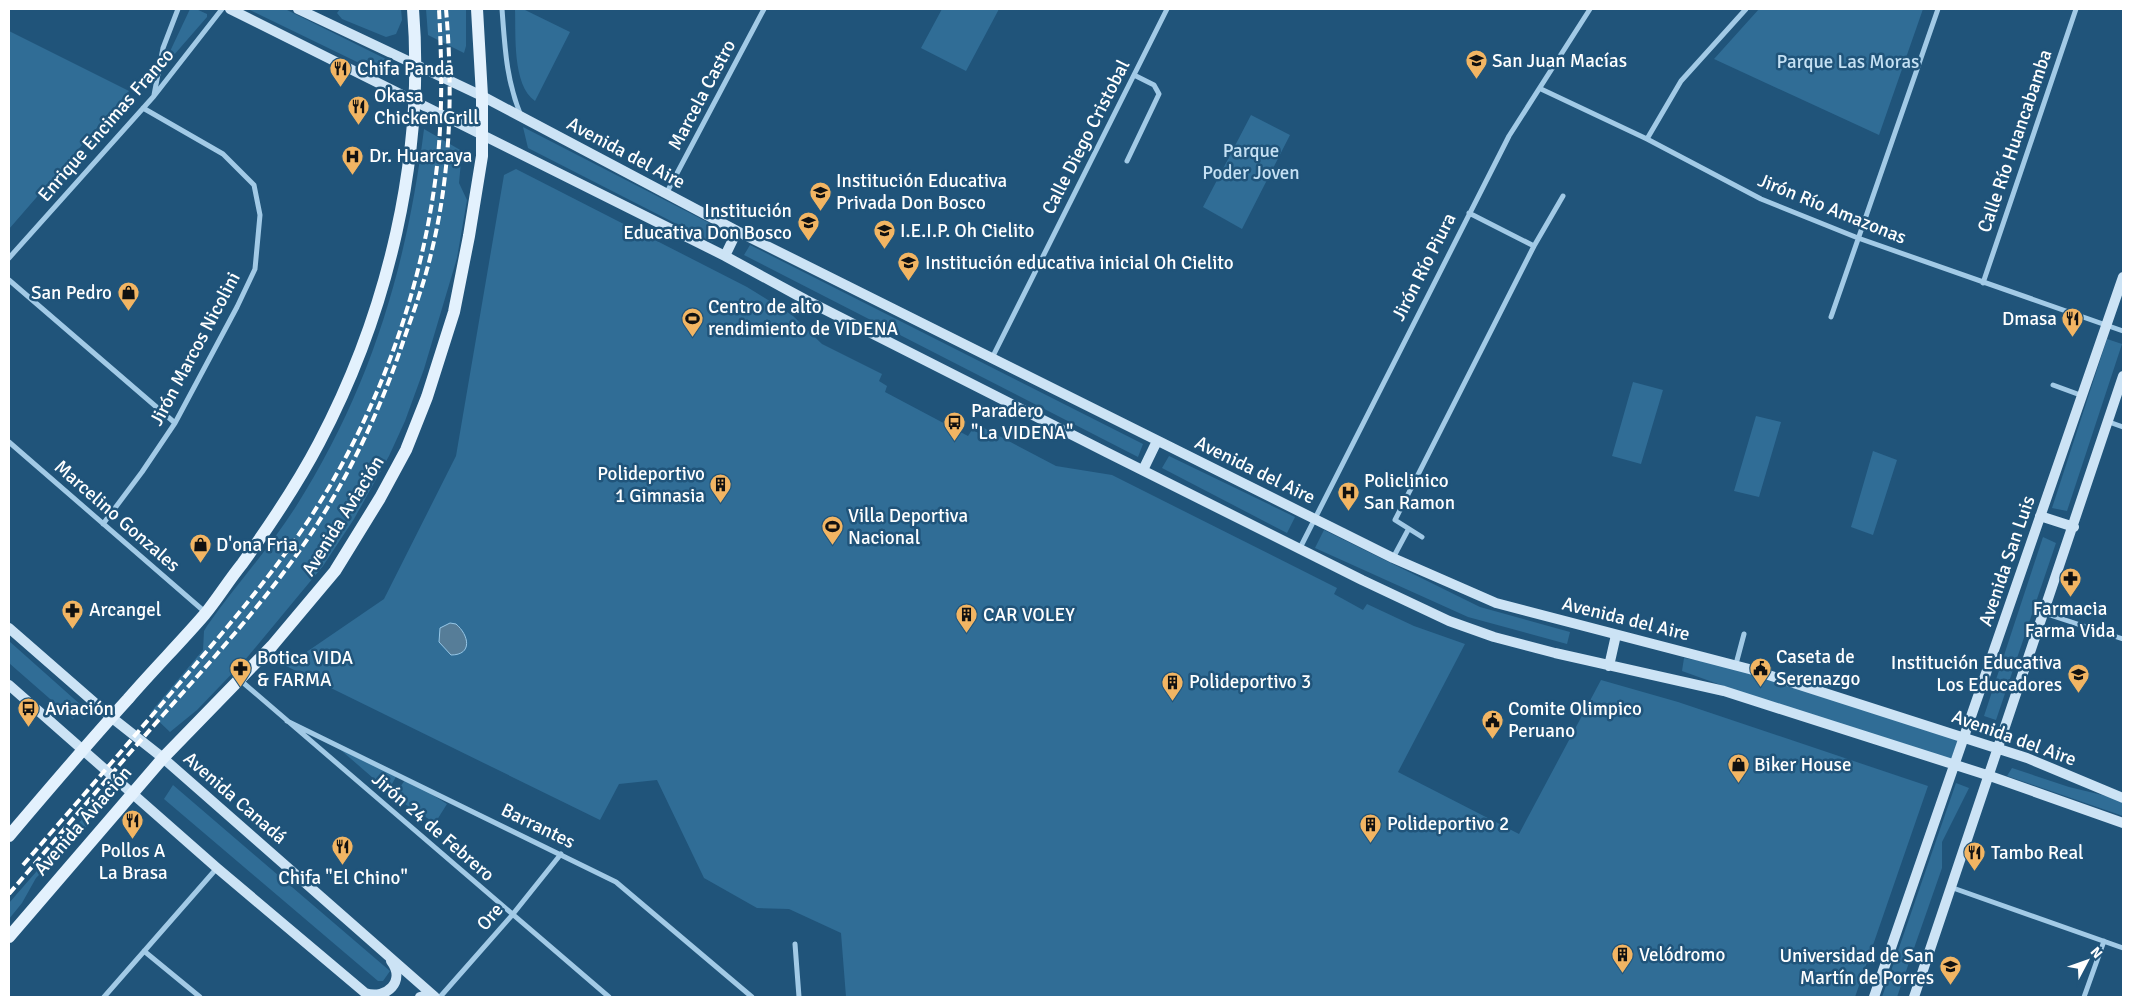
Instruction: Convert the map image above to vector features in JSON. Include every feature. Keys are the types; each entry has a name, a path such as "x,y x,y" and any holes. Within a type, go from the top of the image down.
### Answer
{"main road":[{"path":"230,9 414,99 725,256 806,300 1143,470 1449,621 1494,637 1609,666 1724,691 1955,764 2123,823"},
{"name":"Avenida del Aire","path":"298,9 482,96 736,231 1393,558 1496,603 1736,664 1999,748 2123,798"},
{"path":"9,836 112,717 206,613 293,490 319,443 359,356 383,285 400,216 414,99 413,9"},
{"name":"Avenida Aviación","path":"9,937 163,758 238,678 272,646 335,571 380,498 406,450 427,397 454,312 482,156 482,96 477,9"},
{"path":"725,256 736,231"},
{"name":"Avenida San Luis","path":"1874,997 2123,277"},
{"path":"1914,997 2110,422 2123,376"},
{"path":"1143,470 1158,441"},
{"path":"2040,516 2074,527"},
{"name":"Avenida Canadá","path":"9,628 112,717 163,758 389,958 436,996"},
{"path":"1609,666 1616,635"},
{"path":"9,685 217,868 368,995 384,994 393,988 397,978 396,967 389,958"},
{"path":"420,997 436,996"}],"street":[{"path":"154,96 163,48 178,9"},
{"name":"Enrique Encimas Franco","path":"9,258 154,96 222,9"},
{"path":"502,9 505,57 510,89 521,116"},
{"name":"Marcela Castro","path":"666,195 764,9"},
{"name":"Calle Diego Cristobal","path":"992,358 1168,9"},
{"name":"Jirón Río Piura","path":"1300,548 1509,136 1590,9"},
{"path":"1647,139 1681,81 1746,9"},
{"path":"1831,317 1938,9"},
{"name":"Calle Río Huancabamba","path":"1982,283 2076,9"},
{"path":"1127,161 1159,94 1154,85 1134,75"},
{"name":"Jirón Río Amazonas","path":"1540,89 1647,139 1761,200 1982,283 2123,331"},
{"name":"Jirón Marcos Nicolini","path":"103,524 142,472 175,423 237,307 255,269 260,215 254,185 223,154 143,108"},
{"path":"1422,536 1408,530 1395,520 1534,246 1562,196"},
{"path":"1469,213 1534,246"},
{"path":"9,280 175,423"},
{"path":"2053,385 2083,396"},
{"path":"2110,422 2123,427"},
{"name":"Marcelino Gonzales","path":"9,442 206,613"},
{"path":"1393,558 1408,530"},
{"path":"2044,613 2123,639"},
{"path":"1736,664 1744,634"},
{"name":"Jirón 24 de Febrero","path":"238,678 609,997"},
{"name":"Barrantes","path":"287,721 616,882 752,997"},
{"name":"Ore","path":"436,996 513,914 561,854"},
{"path":"104,997 217,868"},
{"path":"1952,888 2123,948"},
{"path":"2084,997 2104,941"},
{"path":"795,944 799,997"},
{"path":"144,951 200,997"}],"green space":[{"path":"190,9 196,9 207,14 207,17 167,63 165,62"},
{"path":"248,9 285,9 392,62 393,71 386,76"},
{"path":"340,9 401,9 402,20 396,34 386,37 342,19 337,13"},
{"path":"426,9 466,9 466,46 464,53 428,35"},
{"path":"515,9 523,9 570,32 535,101 522,83 519,71"},
{"path":"942,9 999,9 966,71 921,48"},
{"name":"Parque Las Moras","path":"1759,9 1923,9 1879,135 1714,59"},
{"path":"9,31 129,91 9,229"},
{"name":"Parque Poder Joven","path":"1251,115 1290,135 1242,229 1203,207"},
{"path":"523,127 719,228 722,233 721,237 712,242 528,148"},
{"path":"424,129 462,151 459,183 467,200 457,258 424,369 405,421 389,456 354,519 323,566 245,660 197,710 170,732 150,713 203,650 204,631 207,626 274,539 295,508 344,418 364,373 381,326 407,230 417,180"},
{"name":"Villa Deportiva Nacional","path":"516,169 747,287 792,315 822,344 882,374 879,381 887,386 885,392 968,436 972,430 981,434 984,428 1056,466 1112,475 1337,588 1334,594 1363,610 1367,604 1414,626 1465,644 1398,772 1519,834 1601,680 1678,702 1928,786 1855,997 846,997 841,933 789,909 757,908 704,878 657,780 619,784 600,820 286,666 384,599 456,456 504,175"},
{"path":"750,245 1143,444 1138,457 744,255"},
{"path":"2107,339 2122,344 2067,511 2052,508"},
{"path":"1633,382 1663,390 1641,464 1612,456"},
{"path":"1756,416 1781,422 1759,497 1734,491"},
{"path":"1873,451 1897,460 1873,535 1851,527"},
{"path":"1169,456 1295,517 1287,533 1162,468"},
{"path":"1324,530 1480,607 1570,632 1567,644 1468,617 1315,548"},
{"path":"2043,537 2056,543 1996,720 1984,716"},
{"path":"9,641 82,706 73,719 9,663"},
{"path":"1684,658 1735,667 1958,739 1951,760 1779,706 1682,671"},
{"path":"335,745 397,775 388,791"},
{"path":"2012,768 2069,787 2123,800 2123,816 2007,776"},
{"path":"406,778 447,804 435,823 394,797"},
{"path":"1956,783 1969,788 1942,842 1942,868 1897,997 1882,997"},
{"path":"173,785 390,971 383,981 378,981 164,799"},
{"path":"97,802 88,825 36,878 22,903 9,919 9,903"}],"shaded area":[{"path":"450,623 456,624 460,628 464,633 467,644 463,652 451,655 439,642 440,628"}],"railway":[{"path":"23,865 263,583 310,518 355,440 374,399 406,314 428,226 438,160 441,117 439,9"},
{"path":"9,894 264,598 301,549 344,480 366,435 395,366 425,276 438,224 449,132 450,101 446,9"}],"place":[{"name":"San Juan Macías","path":"1476,80"},
{"name":"Chifa Panda","path":"341,88"},
{"name":"Okasa Chicken Grill","path":"358,126"},
{"name":"Dr. Huarcaya","path":"353,175"},
{"name":"Institución Educativa Privada Don Bosco","path":"820,211"},
{"name":"Institución Educativa Don Bosco","path":"808,241"},
{"name":"I.E.I.P. Oh Cielito","path":"884,250"},
{"name":"Institución educativa inicial Oh Cielito","path":"909,282"},
{"name":"San Pedro","path":"128,312"},
{"name":"Centro de alto rendimiento de VIDENA","path":"692,337"},
{"name":"Dmasa","path":"2073,338"},
{"name":"Paradero \"La VIDENA\"","path":"955,441"},
{"name":"Polideportivo 1 Gimnasia","path":"721,504"},
{"name":"Policlinico San Ramon","path":"1348,511"},
{"name":"Villa Deportiva Nacional","path":"832,546"},
{"name":"D'ona Fria","path":"200,564"},
{"name":"Farmacia Farma Vida","path":"2070,597"},
{"name":"Arcangel","path":"73,629"},
{"name":"CAR VOLEY","path":"967,634"},
{"name":"Caseta de Serenazgo","path":"1760,687"},
{"name":"Botica VIDA & FARMA","path":"241,688"},
{"name":"Institución Educativa Los Educadores","path":"2078,693"},
{"name":"Polideportivo 3","path":"1173,701"},
{"name":"Aviación","path":"29,728"},
{"name":"Comite Olimpico Peruano","path":"1492,739"},
{"name":"Biker House","path":"1738,784"},
{"name":"Pollos A La Brasa","path":"133,839"},
{"name":"Polideportivo 2","path":"1371,843"},
{"name":"Chifa \"El Chino\"","path":"343,866"},
{"name":"Tambo Real","path":"1975,872"},
{"name":"Velódromo","path":"1623,974"},
{"name":"Universidad de San Martín de Porres","path":"1950,986"}]}
